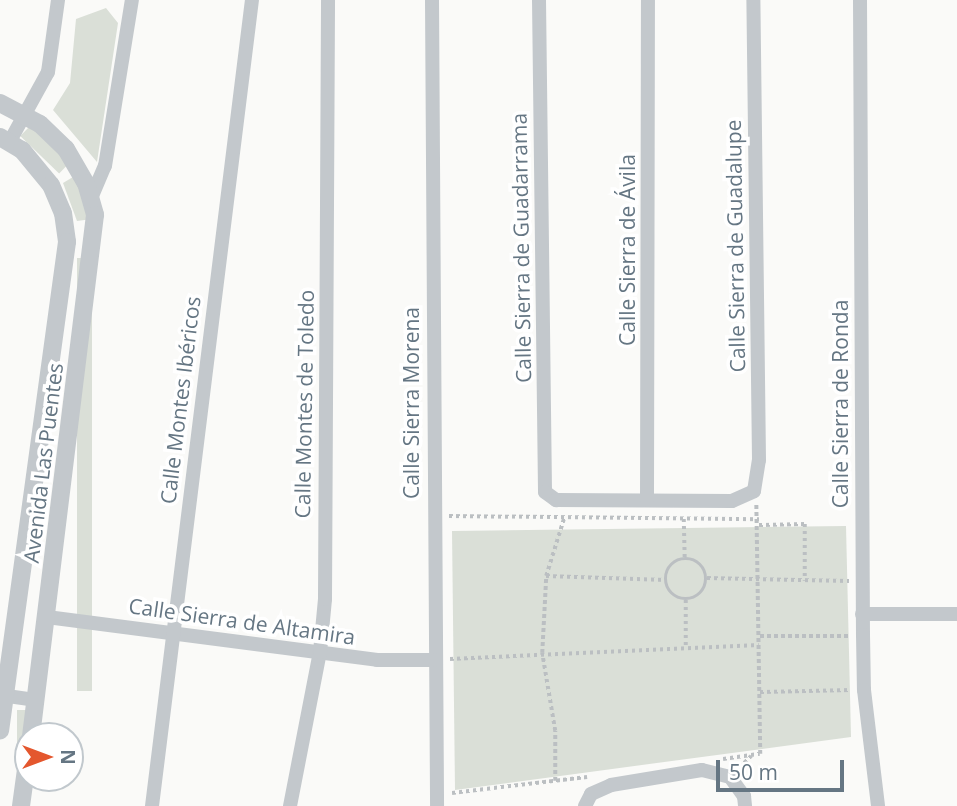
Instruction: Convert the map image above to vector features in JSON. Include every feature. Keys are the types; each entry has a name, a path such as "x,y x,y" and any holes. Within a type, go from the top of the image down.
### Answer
{"street":[{"path":"5,139 25,114 48,72 58,0"},
{"name":"Avenida Las Puentes","path":"92,196 104,166 132,0"},
{"name":"Calle Montes Ibéricos","path":"152,806 252,0"},
{"name":"Calle Montes de Toledo","path":"290,806 320,652 325,599 328,0"},
{"name":"Calle Sierra Morena","path":"432,0 440,659 436,806"},
{"name":"Calle Sierra de Guadarrama","path":"538,0 547,496 556,500 647,500"},
{"name":"Calle Sierra de Ávila","path":"647,500 648,0"},
{"name":"Calle Sierra de Guadalupe","path":"647,500 732,501 754,491 759,460 753,0"},
{"name":"Calle Sierra de Ronda","path":"860,0 862,614 864,690 878,806"},
{"name":"Avenida Las Puentes","path":"0,103 25,114 55,137 76,164 92,196 95,240 32,722"},
{"name":"Avenida Las Puentes","path":"0,730 2,695 67,242 63,213 51,185 5,139"},
{"path":"51,185 76,164"},
{"path":"67,242 95,240"},
{"path":"862,614 957,614"},
{"name":"Calle Sierra de Altamira","path":"47,617 172,631 377,660 440,659"},
{"path":"2,695 35,700"},
{"path":"588,800 611,785 702,770 730,777 745,806"},
{"path":"294,777 298,806"}],"path":[{"path":"446,529 446,516 759,519 760,754 712,761"},
{"path":"555,781 555,731 542,653 545,576 564,518"},
{"path":"684,519 685,559"},
{"path":"759,525 805,524 805,581"},
{"path":"685,559 700,564 707,578 701,594 685,600 672,594 666,580 671,565 685,559"},
{"path":"545,576 666,580"},
{"path":"707,578 862,581"},
{"path":"685,600 685,648"},
{"path":"759,636 863,635"},
{"path":"440,659 759,645"},
{"path":"440,659 447,646"},
{"path":"440,659 447,672"},
{"path":"760,692 864,690"},
{"path":"449,780 449,793 591,777"}],"shaded area":[{"path":"106,8 118,23 97,162 53,110 70,83 76,19"},
{"path":"30,126 69,164 59,174 20,136"},
{"path":"73,177 84,195 92,219 77,221 63,183"},
{"path":"77,258 92,258 92,691 77,691"},
{"path":"846,526 851,737 455,790 452,531"},
{"path":"17,710 30,710 30,722 17,722"},
{"path":"17,792 30,792 30,806 17,806"}]}
